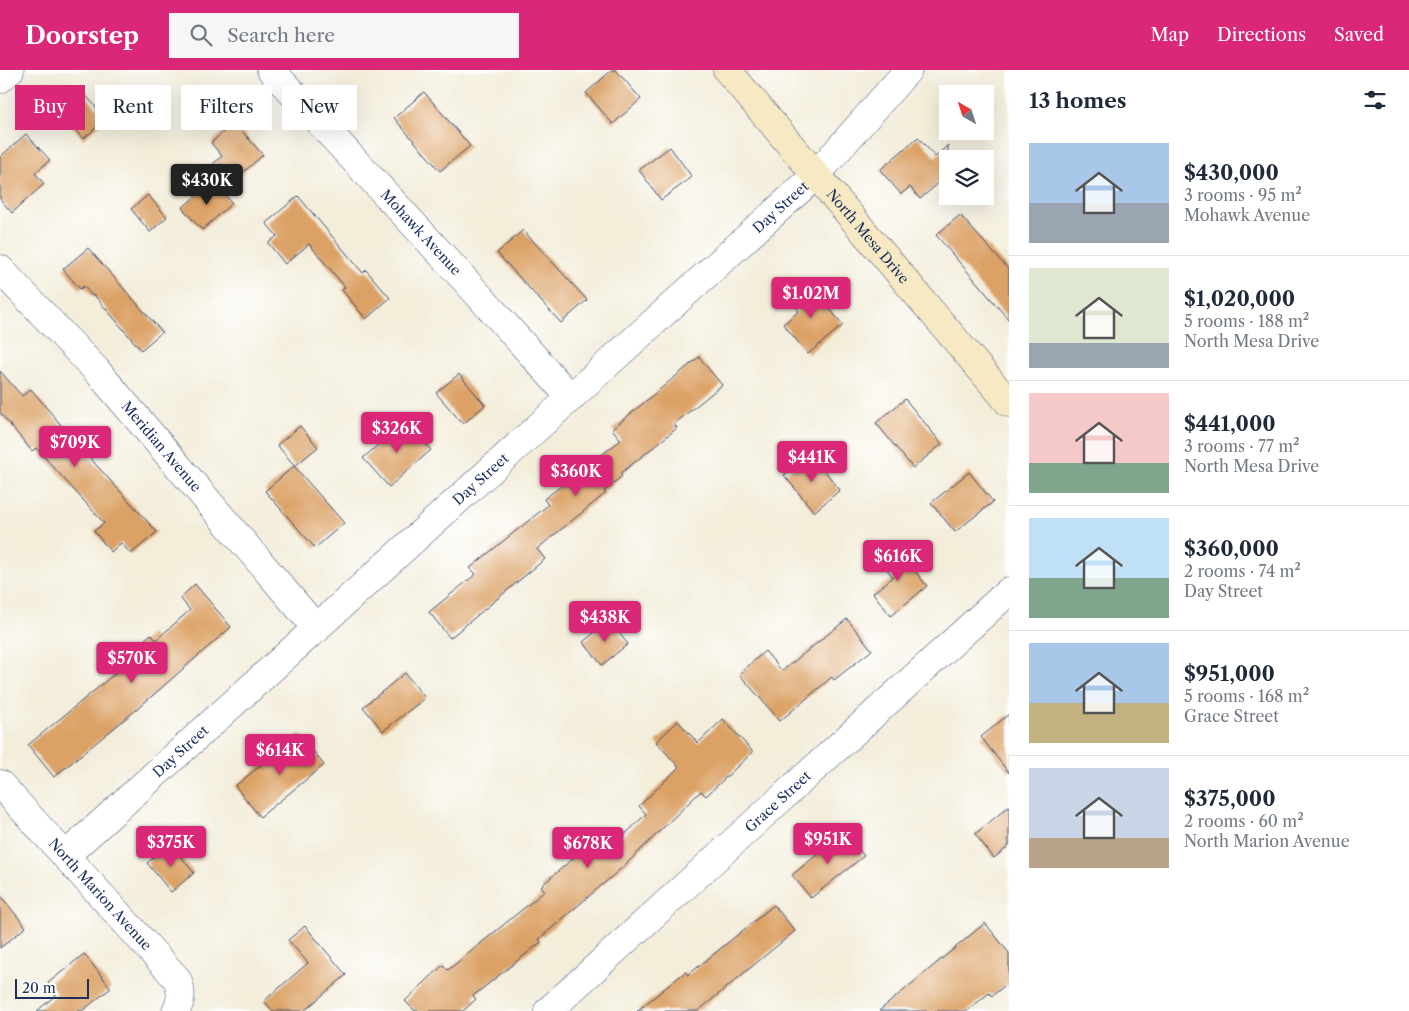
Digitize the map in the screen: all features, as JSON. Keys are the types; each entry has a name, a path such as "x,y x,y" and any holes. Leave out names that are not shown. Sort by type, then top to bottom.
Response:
{"main road":[{"name":"North Mesa Drive","path":"727,70 1009,403"}],"street":[{"path":"0,79 10,70"},
{"name":"Mohawk Avenue","path":"271,70 466,280 570,398"},
{"name":"Day Street","path":"65,856 816,175 908,70"},
{"name":"Meridian Avenue","path":"0,269 97,370 317,629"},
{"name":"Grace Street","path":"548,1011 1009,591"},
{"name":"North Marion Avenue","path":"1,787 176,979 181,988 181,1000 176,1011"}],"building":[{"path":"612,70 616,70 641,99 613,124 586,93"},
{"path":"424,92 470,146 440,171 394,118"},
{"path":"85,94 95,106 95,129 83,139 75,130 85,130"},
{"path":"225,130 241,130 263,155 230,184 213,164 222,156 211,143"},
{"path":"26,134 50,160 35,173 44,184 12,213 0,199 0,157"},
{"path":"918,137 935,157 939,153 939,183 920,199 910,187 901,194 880,170"},
{"path":"670,147 692,177 661,200 639,170"},
{"path":"213,181 232,203 202,230 182,208"},
{"path":"148,195 167,217 150,232 131,209"},
{"path":"298,196 363,273 366,270 390,298 366,319 342,290 345,287 309,244 285,264 268,243 277,236 266,223"},
{"path":"960,215 1009,270 1009,320 936,235"},
{"path":"523,230 587,300 561,323 497,253"},
{"path":"88,248 162,332 141,350 94,295 92,296 84,286 80,289 63,269"},
{"path":"807,281 843,325 808,354 783,324 799,311 788,297"},
{"path":"699,357 722,385 674,424 677,428 620,474 622,476 604,491 606,493 537,549 545,559 450,638 429,612 476,574 470,568 548,505 544,499 621,440 612,429"},
{"path":"0,371 22,396 31,389 70,436 157,532 131,554 121,543 111,552 94,531 104,523 36,448 32,451 0,413"},
{"path":"459,374 485,405 463,424 436,393"},
{"path":"905,399 942,444 913,468 876,423"},
{"path":"405,421 431,450 389,487 363,458"},
{"path":"300,426 318,447 295,466 277,445"},
{"path":"811,454 840,490 814,512 784,475"},
{"path":"294,466 344,523 315,548 265,491"},
{"path":"969,472 993,502 955,532 931,503"},
{"path":"894,545 927,586 891,616 873,593 893,577 878,558"},
{"path":"195,584 231,627 136,710 54,777 28,745 117,672 113,667 151,634 156,640 190,610 180,598"},
{"path":"847,619 872,650 834,680 832,677 780,721 739,674 765,651 782,671"},
{"path":"609,621 628,644 602,665 583,642"},
{"path":"405,673 425,698 383,731 363,707"},
{"path":"1009,714 1009,773 981,737"},
{"path":"723,719 753,752 706,796 701,791 623,867 539,939 541,942 473,996 476,999 463,1011 415,1011 405,1001 443,965 448,970 545,891 541,886 598,837 609,850 646,814 639,806 679,767 656,742 678,721 698,743"},
{"path":"300,734 324,765 260,817 235,786"},
{"path":"1009,806 1009,846 994,858 975,834"},
{"path":"845,832 864,856 811,898 792,875"},
{"path":"171,844 194,873 171,892 147,863"},
{"path":"0,895 26,927 0,948"},
{"path":"774,905 795,931 698,1011 637,1011 685,972 688,975"},
{"path":"985,923 1009,953 1009,982 992,996 989,993 967,1011 879,1011"},
{"path":"305,926 346,975 304,1011 273,1011 264,1001 308,963 288,940"},
{"path":"84,954 111,988 82,1011 37,1011 57,994 48,983"}]}
